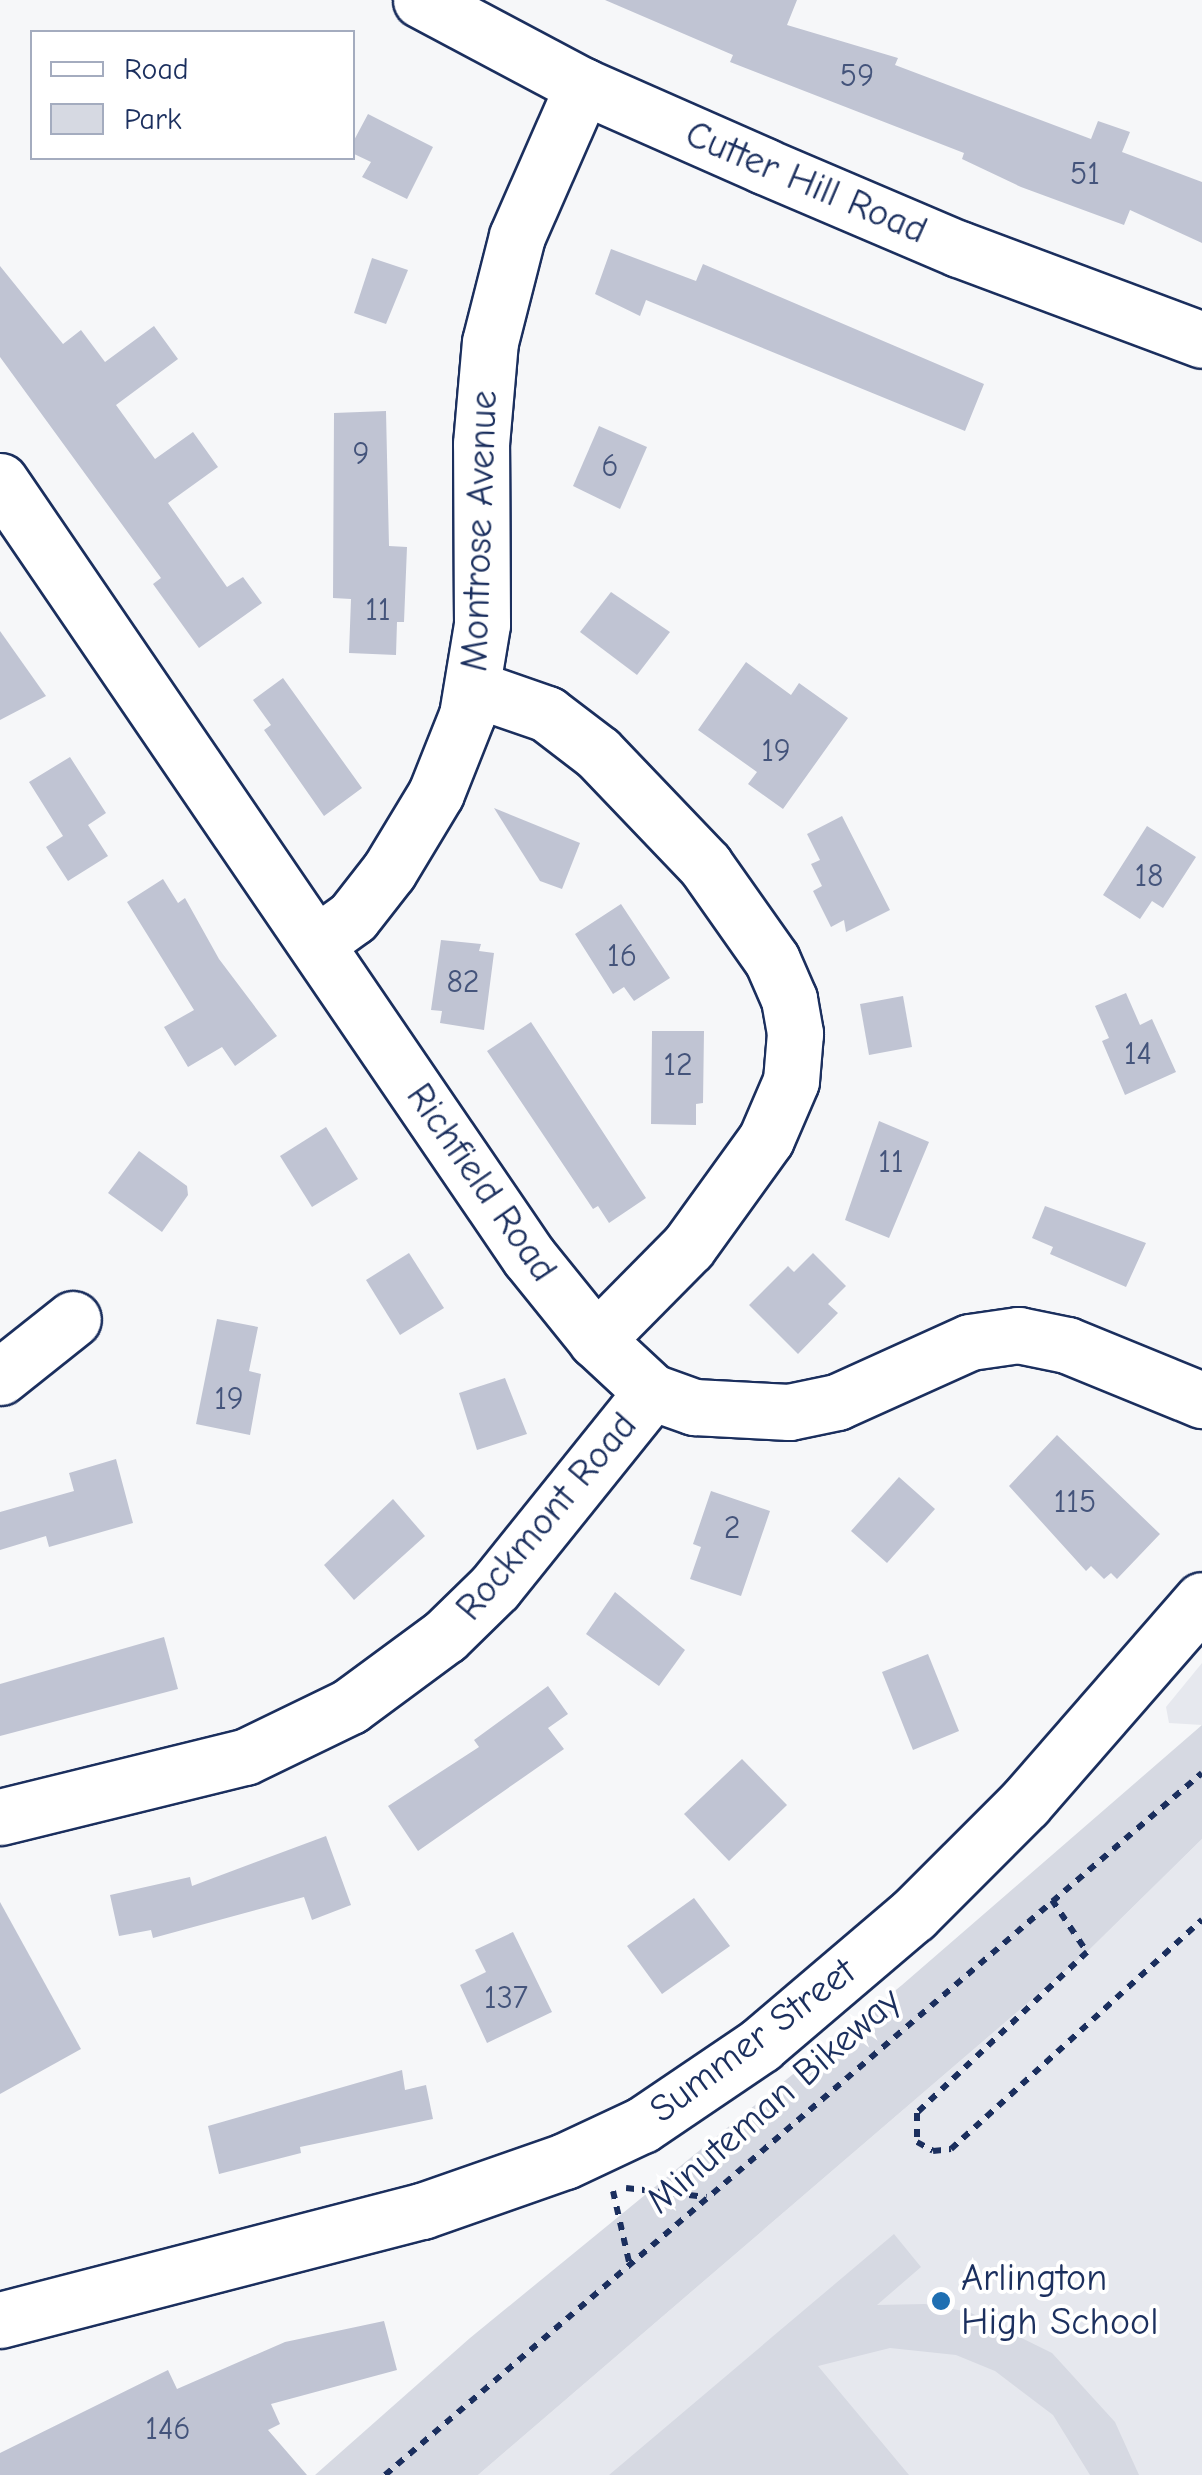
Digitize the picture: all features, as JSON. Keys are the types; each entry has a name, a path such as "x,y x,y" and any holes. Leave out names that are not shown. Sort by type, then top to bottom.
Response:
{"street":[{"name":"Cutter Hill Road","path":"421,0 583,86 959,249 1202,340"},
{"name":"Montrose Avenue","path":"317,943 361,909 422,821 474,688 490,342 517,236 583,86"},
{"name":"Richfield Road","path":"0,481 529,1257 596,1340 652,1392 694,1407 789,1412 837,1402 970,1342 1018,1336 1068,1345 1202,1400"},
{"path":"474,688 546,714 598,753 673,829 772,960 795,1032 788,1093 748,1168 688,1247 596,1340"},
{"path":"0,1377 73,1319"},
{"name":"Rockmont Road","path":"0,1817 245,1757 350,1706 445,1636 495,1587 652,1392"},
{"name":"Summer Street","path":"0,2320 422,2211 566,2161 642,2124 760,2045 927,1902 1025,1803 1202,1600"}],"path":[{"name":"Minuteman Bikeway","path":"386,2475 1202,1773"},
{"path":"1052,1900 1087,1952 917,2113 917,2142 933,2152 951,2149 1202,1920"},
{"path":"630,2263 610,2184 706,2197"}],"shaded area":[{"path":"1202,1663 1202,1725 1169,1723 1166,1707"},
{"name":"Arlington High School","path":"1202,1839 1202,2475 478,2475 1087,1952"}],"green space":[{"path":"1202,1725 1202,1839 1087,1952 478,2475 315,2475 470,2338 902,1985"},
{"path":"894,2234 921,2267 877,2305 925,2304 969,2312 1052,2353 1115,2422 1139,2475 1090,2475 1053,2415 995,2371 956,2355 890,2348 818,2366 909,2475 609,2475"}],"building":[{"path":"605,0 797,0 787,25 898,58 895,65 1091,139 1098,121 1130,132 1122,152 1202,182 1202,243 1130,210 1124,225 1021,187 962,159 964,153 730,62 733,55"},
{"path":"368,114 433,147 407,199 362,177 371,162 355,154 355,138"},
{"path":"611,249 696,281 703,264 984,384 965,431 646,300 640,316 595,294"},
{"path":"372,258 408,270 386,324 354,313"},
{"path":"0,266 63,344 81,330 105,362 154,326 178,359 116,405 155,459 193,432 218,467 168,503 227,587 243,577 262,603 199,648 153,584 161,578 0,357"},
{"path":"386,411 389,546 407,547 404,622 397,622 396,655 349,653 351,599 333,598 334,413"},
{"path":"599,426 647,447 620,509 573,486"},
{"path":"611,592 670,632 637,675 580,632"},
{"path":"0,631 46,696 0,720"},
{"path":"746,662 791,695 799,683 848,718 783,809 748,784 757,772 698,730"},
{"path":"283,678 362,788 324,816 264,730 271,725 253,700"},
{"path":"70,757 106,813 88,825 108,856 68,881 46,847 63,836 29,782"},
{"path":"494,808 580,843 562,889 540,881"},
{"path":"842,816 890,910 846,932 844,920 831,927 813,891 822,886 811,864 820,860 807,834"},
{"path":"1147,826 1196,857 1163,908 1152,901 1140,919 1103,895"},
{"path":"163,879 178,903 185,898 219,959 277,1036 235,1066 222,1047 188,1067 164,1027 194,1010 127,902"},
{"path":"621,904 670,978 634,1001 624,987 613,994 575,934"},
{"path":"441,940 481,944 479,951 494,953 484,1030 440,1023 442,1011 431,1010"},
{"path":"1126,993 1140,1025 1152,1019 1176,1072 1125,1095 1102,1041 1109,1038 1095,1006"},
{"path":"903,996 912,1047 869,1055 860,1004"},
{"path":"531,1022 646,1198 609,1223 598,1206 593,1209 487,1051"},
{"path":"652,1031 704,1031 703,1103 696,1104 696,1125 651,1124"},
{"path":"879,1121 929,1142 889,1238 845,1220"},
{"path":"326,1127 358,1179 312,1207 280,1156"},
{"path":"139,1151 187,1186 188,1195 162,1232 108,1193"},
{"path":"1045,1206 1146,1243 1126,1287 1050,1254 1053,1247 1032,1238"},
{"path":"409,1253 444,1308 400,1335 366,1280"},
{"path":"813,1253 846,1286 828,1304 838,1313 798,1354 749,1305 788,1266 794,1272"},
{"path":"217,1319 258,1327 249,1371 261,1374 250,1435 196,1424"},
{"path":"505,1378 527,1434 477,1450 459,1393"},
{"path":"1057,1435 1160,1534 1117,1579 1111,1573 1104,1579 1091,1566 1086,1571 1009,1486"},
{"path":"116,1459 133,1523 49,1547 46,1536 0,1550 0,1512 74,1491 69,1473"},
{"path":"899,1477 935,1509 887,1563 851,1531"},
{"path":"711,1491 770,1511 741,1596 690,1579 701,1547 693,1544"},
{"path":"393,1499 425,1536 354,1600 324,1565"},
{"path":"615,1592 685,1650 659,1686 586,1634"},
{"path":"164,1637 178,1689 0,1736 0,1684"},
{"path":"928,1654 959,1731 913,1750 882,1672"},
{"path":"548,1686 568,1714 548,1728 564,1749 418,1851 388,1806 479,1747 474,1740"},
{"path":"742,1759 787,1805 729,1861 684,1814"},
{"path":"326,1836 351,1905 312,1920 304,1897 153,1938 151,1930 119,1936 110,1895 190,1877 192,1886"},
{"path":"694,1898 730,1946 662,1994 627,1946"},
{"path":"0,1902 81,2049 0,2094"},
{"path":"513,1932 552,2012 487,2043 460,1985 486,1972 475,1950"},
{"path":"402,2070 405,2090 426,2085 433,2119 300,2147 301,2153 219,2174 208,2126"},
{"path":"384,2321 397,2370 271,2404 280,2424 268,2430 307,2475 0,2475 0,2453 168,2370 177,2389 285,2342"}],"place":[{"name":"Arlington High School","path":"941,2301"}]}
